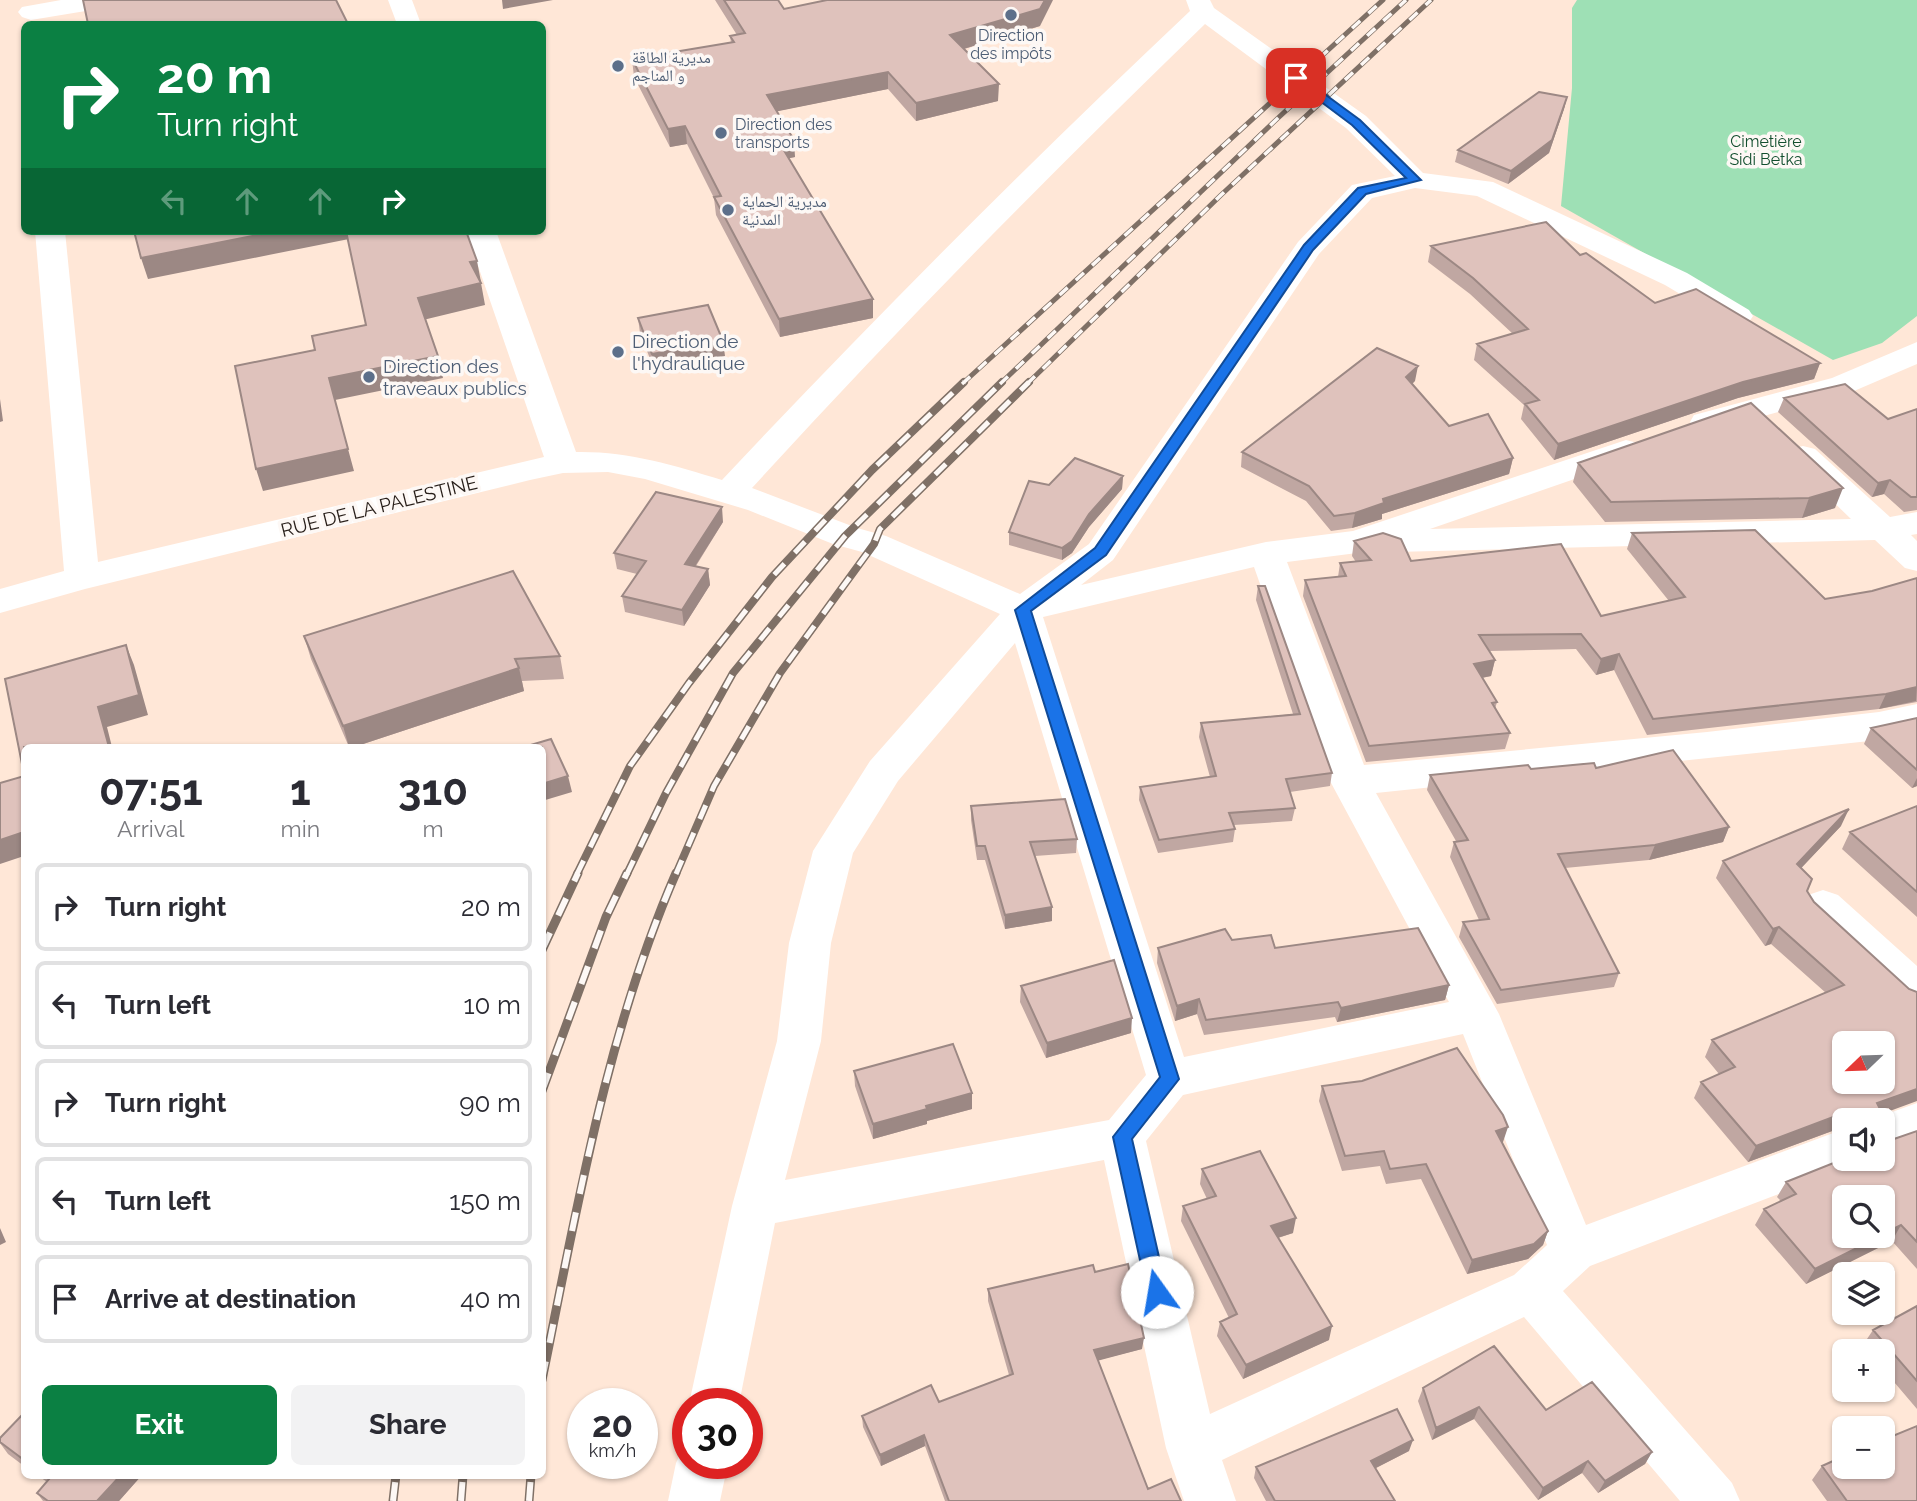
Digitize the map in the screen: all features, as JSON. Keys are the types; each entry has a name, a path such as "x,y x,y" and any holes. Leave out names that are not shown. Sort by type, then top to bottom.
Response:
{"street":[{"path":"31,12 110,0"},
{"path":"400,0 408,21"},
{"path":"744,498 863,348 1200,6 1356,122 1415,180"},
{"path":"717,1388 755,1206 799,1041 810,943 833,851 884,771 1023,610 1101,552 1308,248 1362,191 1415,180 1483,188 1676,279 1768,334"},
{"path":"50,235 82,578"},
{"path":"482,235 563,463"},
{"path":"1357,542 1750,407 1848,383 1898,364 1917,351"},
{"path":"1814,362 1848,383"},
{"path":"1750,407 1917,560"},
{"name":"RUE DE LA PALESTINE","path":"0,601 82,578 563,463 608,462 649,469 744,498 874,544 1023,610"},
{"path":"1023,610 1266,553 1357,542 1884,529 1917,523"},
{"path":"1266,553 1350,781 1477,1014 1573,1251"},
{"path":"1023,610 1169,1079"},
{"path":"1350,781 1707,747 1879,726 1917,717"},
{"path":"1823,906 1917,992"},
{"path":"755,1206 1122,1137 1169,1079 1477,1014"},
{"path":"1895,1130 1917,1122"},
{"path":"1122,1137 1192,1448 1210,1501"},
{"path":"1192,1448 1531,1290 1573,1251 1832,1154"},
{"path":"1531,1290 1714,1501"},
{"path":"694,1501 699,1479"}],"green space":[{"name":"Cimetière Sidi Betka","path":"1577,0 1917,0 1917,316 1882,343 1833,360 1561,206 1572,88 1572,8"}],"building":[{"path":"83,0 336,0 346,21 87,21"},
{"path":"724,0 778,0 784,9 827,0 1045,0 1040,9 950,35 999,84 916,103 888,72 767,95 794,140 779,142 873,299 779,319 714,197 721,196 685,126 668,129 632,59 734,42 730,36 745,33"},
{"path":"1539,92 1567,97 1552,140 1511,171 1458,150"},
{"path":"1546,222 1580,255 1586,253 1655,303 1696,289 1820,363 1743,382 1558,444 1525,404 1539,400 1477,344 1528,329 1473,278 1431,246"},
{"path":"135,235 257,235 141,258"},
{"path":"347,235 467,235 477,261 470,262 481,283 418,298 438,356 329,378 348,449 256,469 235,366 315,350 312,336 366,325"},
{"path":"708,305 723,341 652,354 638,318"},
{"path":"1377,348 1418,366 1406,377 1449,426 1488,414 1513,458 1383,499 1384,503 1355,513 1334,516 1309,486 1242,452"},
{"path":"1845,384 1888,419 1917,409 1917,497 1911,497 1890,480 1878,483 1784,398"},
{"path":"1751,403 1843,488 1809,498 1611,502 1578,463"},
{"path":"1075,458 1123,476 1089,514 1072,541 1062,548 1009,532 1029,481 1049,485"},
{"path":"656,492 722,507 685,564 708,569 682,610 622,596 646,561 614,553"},
{"path":"1755,530 1825,599 1872,591 1917,578 1917,687 1886,694 1653,719 1619,654 1601,659 1581,634 1479,635 1495,660 1474,664 1497,702 1492,703 1510,733 1369,746 1305,580 1346,576 1340,563 1371,560 1354,541 1383,533 1401,539 1411,561 1561,544 1601,616 1685,597 1632,533"},
{"path":"513,571 560,656 515,659 519,668 343,726 304,636"},
{"path":"1258,586 1265,586 1332,773 1286,779 1295,808 1229,813 1235,829 1159,840 1140,787 1216,776 1201,723 1300,714"},
{"path":"126,645 139,695 98,707 108,744 21,744 21,759 5,679"},
{"path":"1917,718 1917,770 1871,728"},
{"path":"551,739 568,776 546,783 546,744 534,744"},
{"path":"1673,750 1729,827 1655,845 1558,854 1619,973 1501,990 1463,922 1489,919 1454,842 1468,840 1430,775 1528,765 1531,769 1594,763 1596,768"},
{"path":"21,777 21,833 0,840 0,783"},
{"path":"1065,799 1077,839 1030,842 1052,907 1005,915 985,846 977,846 971,806"},
{"path":"1917,806 1917,892 1850,832"},
{"path":"1849,809 1797,864 1812,879 1807,891 1814,902 1909,989 1917,992 1917,1089 1877,1103 1879,1107 1890,1108 1832,1108 1832,1118 1756,1146 1701,1082 1735,1067 1712,1040 1844,985 1779,927 1773,929 1723,861"},
{"path":"1418,928 1449,985 1341,1008 1338,1002 1206,1020 1199,999 1177,1006 1158,948 1225,929 1232,940 1271,935 1275,948"},
{"path":"1114,960 1132,1018 1047,1043 1021,986"},
{"path":"953,1044 972,1093 873,1124 854,1071"},
{"path":"1457,1048 1503,1115 1508,1127 1496,1131 1548,1231 1534,1244 1472,1260 1426,1164 1390,1169 1384,1151 1345,1156 1322,1086 1362,1081"},
{"path":"1917,1131 1917,1242 1901,1225 1895,1228 1895,1185 1832,1185 1832,1248 1857,1248 1815,1269 1764,1209 1796,1194 1786,1182 1832,1164 1832,1171 1895,1171 1895,1139"},
{"path":"1260,1151 1296,1218 1271,1226 1332,1326 1246,1365 1220,1322 1237,1314 1183,1206 1216,1196 1202,1169"},
{"path":"1128,1264 1144,1338 1094,1350 1148,1489 1171,1479 1181,1501 949,1501 924,1435 880,1455 862,1416 931,1385 939,1402 1013,1374 988,1289 1093,1265 1095,1272"},
{"path":"1917,1306 1917,1381 1895,1356 1895,1339 1881,1339 1873,1330 1882,1325 1895,1325 1895,1318"},
{"path":"1494,1346 1546,1410 1592,1382 1652,1452 1605,1481 1588,1461 1543,1488 1479,1407 1436,1428 1423,1388"},
{"path":"1397,1409 1413,1440 1371,1461 1395,1501 1275,1501 1256,1467"},
{"path":"21,1416 21,1458 0,1442 0,1438"},
{"path":"1917,1426 1917,1501 1847,1501 1822,1466 1832,1461 1832,1479 1895,1479 1895,1435"},
{"path":"49,1479 117,1479 97,1501 48,1501 37,1493"}],"railway":[{"path":"962,384 1383,0"},
{"path":"1000,384 1278,118 1406,0"},
{"path":"1027,384 1221,195 1431,0"},
{"path":"577,874 630,766 689,683 772,577 872,470 964,382"},
{"path":"627,874 666,793 733,673 845,536 1002,382"},
{"path":"676,874 714,786 780,673 874,544 880,529 1029,382"},
{"path":"546,941 578,873"},
{"path":"546,1080 606,917 627,873"},
{"path":"546,1360 581,1187 612,1059 630,996 676,873"},
{"path":"393,1501 396,1479"},
{"path":"461,1501 463,1479"},
{"path":"529,1501 531,1479"}],"place":[{"name":"Direction des impôts","path":"1011,15"},
{"name":"مديرية الطاقة و المناجم","path":"618,66"},
{"name":"Direction des transports","path":"721,133"},
{"name":"مديرية الحماية المدنية","path":"728,210"},
{"name":"Direction de l'hydraulique","path":"618,352"},
{"name":"Direction des traveaux publics","path":"369,377"}],"route":[{"path":"1157,1292 1122,1137 1169,1079 1023,610 1101,552 1308,248 1362,191 1415,180 1356,122 1296,78"}]}
